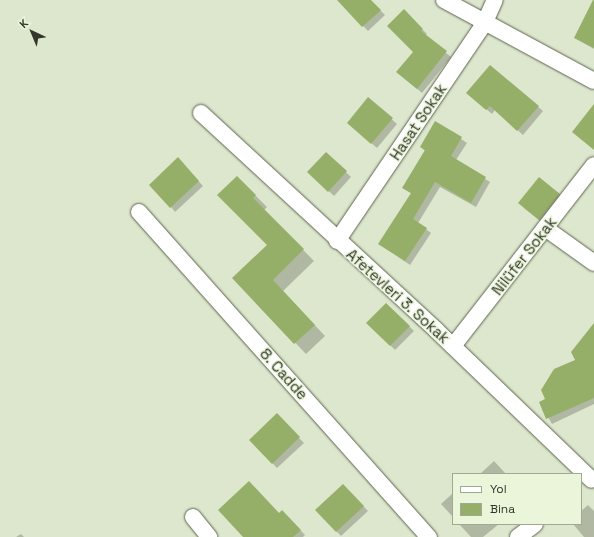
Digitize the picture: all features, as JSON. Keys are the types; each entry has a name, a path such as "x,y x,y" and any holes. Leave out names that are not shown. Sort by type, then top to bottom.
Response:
{"street":[{"path":"444,0 594,80"},
{"name":"Hasat Sokak","path":"337,241 485,22 495,0"},
{"name":"Afetevleri 3. Sokak","path":"201,113 337,241 453,346 579,473"},
{"name":"Nilüfer Sokak","path":"453,346 594,165"},
{"name":"8. Cadde","path":"139,212 429,537"},
{"path":"545,228 594,263"},
{"path":"192,518 209,537"},
{"path":"518,537 534,525"}],"building":[{"path":"337,0 371,0 381,10 362,27"},
{"path":"594,0 594,48 574,38"},
{"path":"404,9 423,29 421,31 447,51 417,89 396,72 413,52 387,26"},
{"path":"490,65 539,106 517,131 490,106 486,110 466,93"},
{"path":"368,97 393,118 371,144 347,123"},
{"path":"594,104 594,150 572,132"},
{"path":"435,121 462,137 451,156 486,177 471,203 435,182 413,219 427,228 405,261 378,244 411,193 402,188 425,150 420,147"},
{"path":"326,152 347,171 328,192 307,172"},
{"path":"178,157 199,181 170,208 149,185"},
{"path":"237,176 256,195 253,198 304,249 273,280 315,325 294,344 232,278 267,245 217,195"},
{"path":"539,177 560,194 539,220 518,203"},
{"path":"386,303 410,326 390,346 366,323"},
{"path":"594,323 594,398 546,419 539,402 545,399 541,390 554,369 575,360 571,352"},
{"path":"277,413 300,437 272,464 249,440"},
{"path":"249,481 279,513 282,510 301,530 293,537 243,537 218,510"},
{"path":"343,484 364,506 336,532 315,510"}]}
